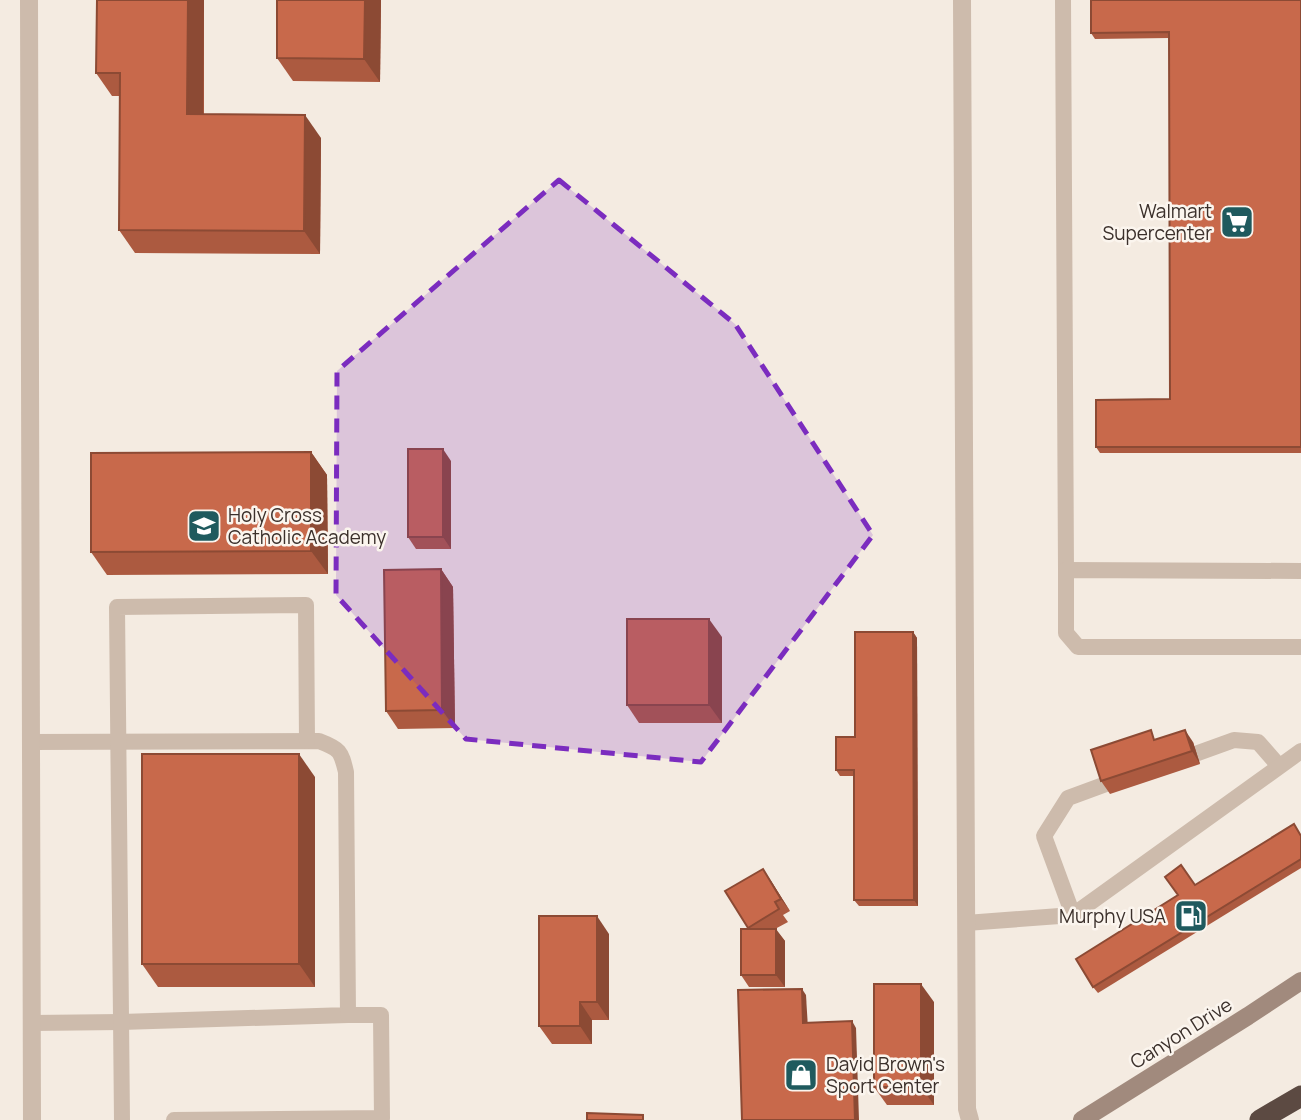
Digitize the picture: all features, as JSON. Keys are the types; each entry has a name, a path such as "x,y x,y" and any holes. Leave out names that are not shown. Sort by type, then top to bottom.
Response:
{"highway":[{"path":"1260,1120 1301,1096"}],"main road":[{"name":"Canyon Drive","path":"1082,1120 1301,981"}],"street":[{"path":"29,0 32,1120"},
{"path":"962,0 967,1109 970,1120"}],"lane":[{"path":"1063,0 1066,633 1079,647 1301,647"},
{"path":"1066,570 1301,571"},
{"path":"122,1120 117,607 306,605 307,741"},
{"path":"1198,753 1234,740 1258,742 1279,766"},
{"path":"31,743 319,741 332,746 341,754 346,772 348,1015"},
{"path":"966,923 1073,915 1301,751"},
{"path":"1073,915 1044,836 1068,798 1106,785"},
{"path":"32,1023 381,1015 382,1118 174,1120"}],"highlighted area":[{"path":"559,180 735,324 873,535 701,762 466,739 336,595 337,371"}],"building":[{"path":"97,0 188,0 187,114 305,115 304,231 119,230 120,73 96,73"},
{"path":"277,0 365,0 364,59 277,58"},
{"name":"Walmart Supercenter","path":"1091,0 1301,0 1301,447 1096,447 1096,400 1170,399 1169,32 1091,33"},
{"path":"408,449 443,449 443,537 408,537"},
{"path":"311,452 311,551 91,552 91,453"},
{"path":"441,569 442,710 386,711 384,570"},
{"path":"627,619 709,619 709,705 627,705"},
{"path":"855,632 913,632 914,900 854,900 854,770 836,770 836,737 855,737"},
{"path":"1151,730 1154,740 1185,730 1192,751 1101,781 1091,750"},
{"path":"142,754 299,754 299,964 142,964"},
{"name":"Murphy USA","path":"1294,824 1301,836 1301,859 1093,987 1076,959 1178,895 1165,877 1181,865 1195,885"},
{"path":"763,869 781,899 775,902 779,909 748,928 725,891"},
{"path":"539,916 597,916 597,1002 580,1002 580,1026 539,1026"},
{"path":"741,929 776,929 776,975 741,975"},
{"path":"874,984 921,984 921,1087 874,1087"},
{"name":"David Brown's Sport Center","path":"802,989 803,1023 852,1021 855,1120 742,1120 738,990"},
{"path":"587,1113 643,1115 643,1120 587,1120"}],"place":[{"name":"Walmart Supercenter","path":"1237,222"},
{"name":"Holy Cross Catholic Academy","path":"204,526"},
{"name":"Murphy USA","path":"1191,916"},
{"name":"David Brown's Sport Center","path":"801,1075"}]}
